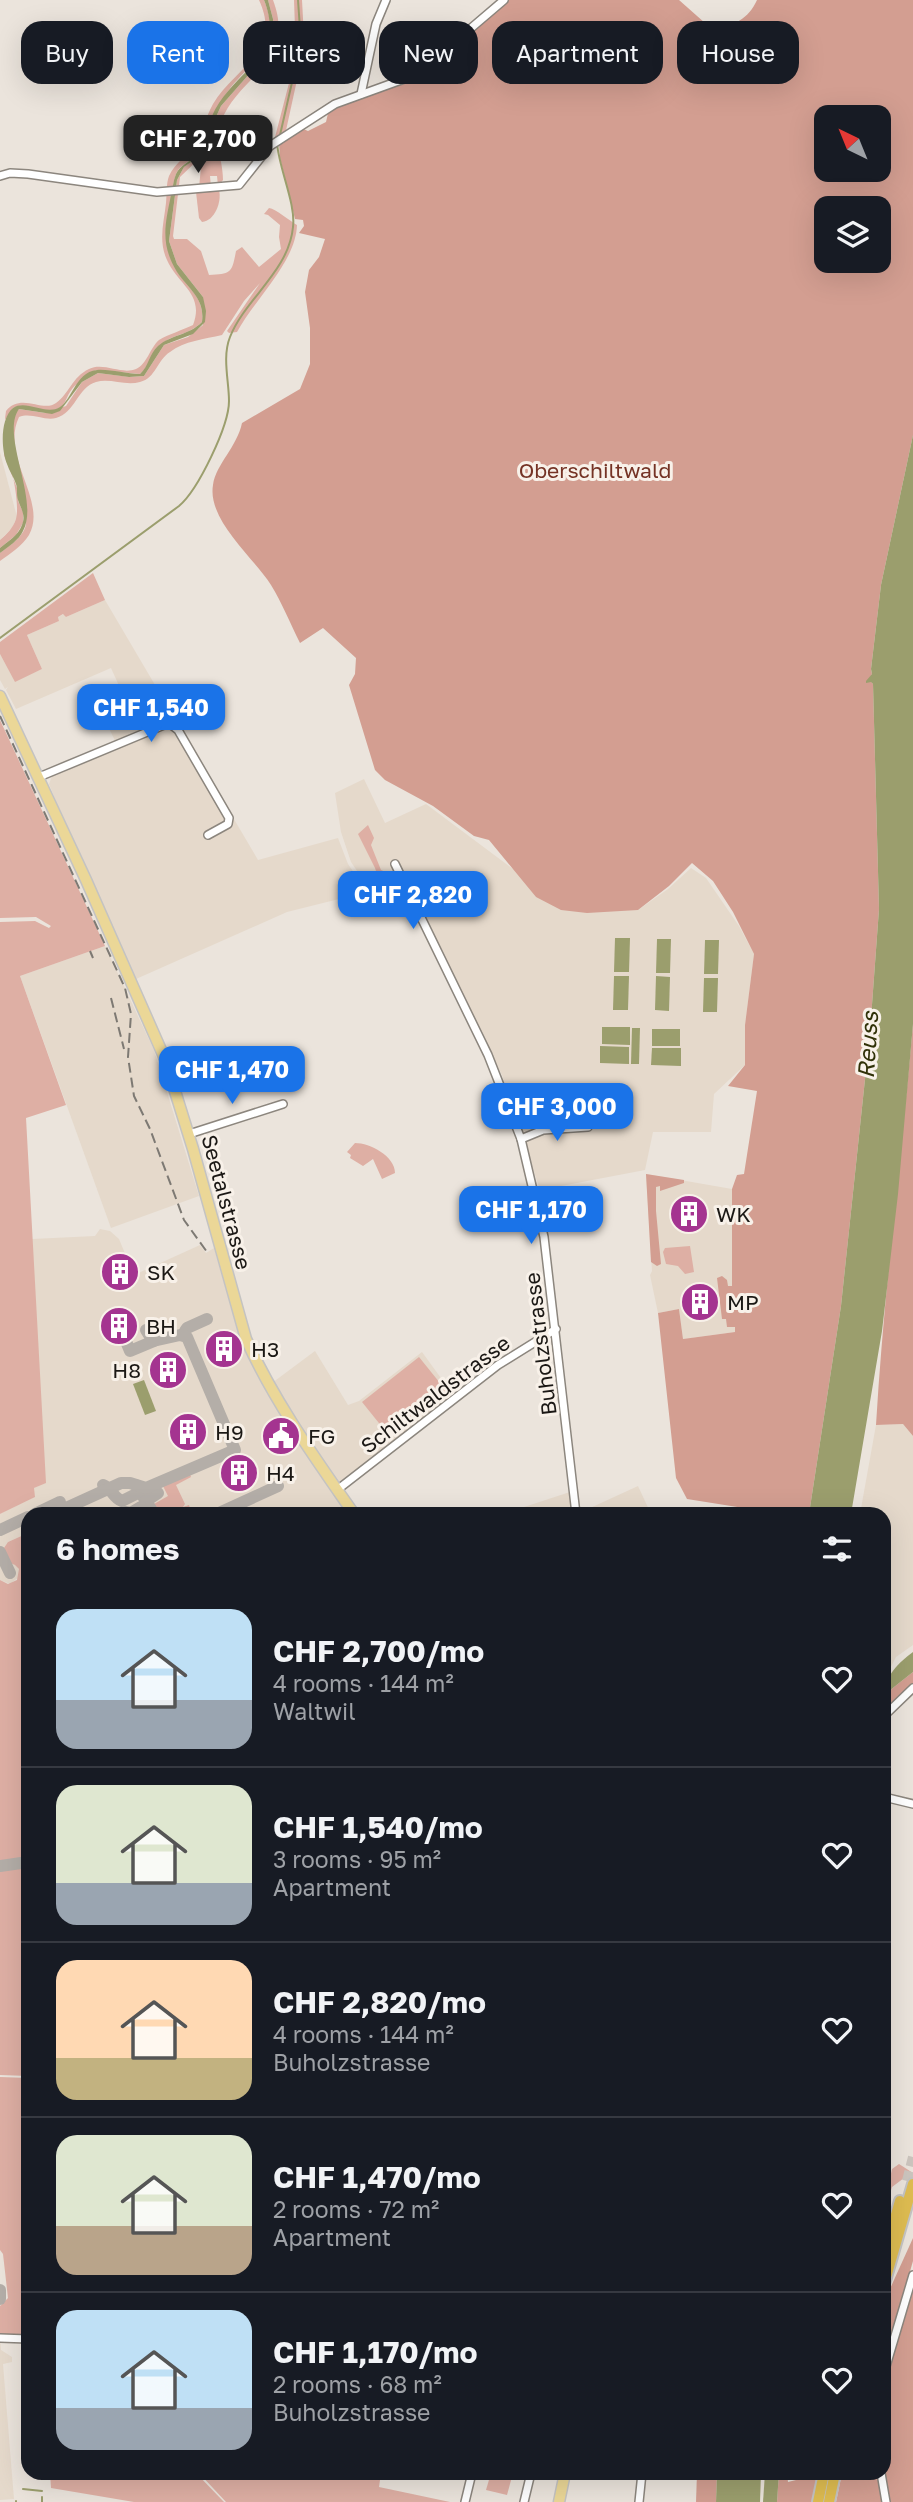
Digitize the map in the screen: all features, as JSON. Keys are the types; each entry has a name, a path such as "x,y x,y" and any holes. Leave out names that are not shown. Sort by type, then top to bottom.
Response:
{"highway":[{"path":"891,2236 910,2182"},
{"path":"891,2257 910,2182"},
{"path":"820,2502 825,2480"},
{"path":"829,2502 834,2480"}],"main road":[{"name":"Seetalstrasse","path":"0,696 39,777 172,1077 246,1339 306,1445 349,1507"},
{"path":"559,2502 564,2480"}],"street":[{"path":"361,94 376,24 386,0"},
{"path":"0,176 9,173 28,174 166,192 239,185 252,172 260,155 329,107 429,70 449,55 470,29 504,0"},
{"path":"39,777 169,723 178,730 229,818 228,824 208,835"},
{"name":"Buholzstrasse","path":"396,864 488,1055 522,1139 544,1237 575,1507"},
{"path":"189,1134 283,1104"},
{"path":"522,1139 543,1130 588,1127"},
{"name":"Schiltwaldstrasse","path":"337,1490 498,1365 556,1329"},
{"path":"891,1709 913,1688"},
{"path":"891,1799 913,1804"},
{"path":"891,2349 913,2275"},
{"path":"0,2338 21,2339"},
{"path":"466,2502 468,2480"},
{"path":"524,2502 529,2480"},
{"path":"639,2502 641,2480"},
{"path":"882,2480 886,2502"}],"shaded area":[{"path":"259,0 264,0 270,21 265,21"},
{"path":"264,0 268,0 273,21 269,21"},
{"path":"268,0 273,0 278,21 273,19"},
{"path":"294,0 302,0 303,21 295,21"},
{"path":"243,69 243,74 216,111 195,154 176,175 166,227 172,262 201,306 202,322 159,346 140,374 96,370 75,386 60,408 13,408 5,420 6,411 18,403 45,406 56,403 78,376 89,369 136,369 159,340 193,325 196,305 193,297 172,269 164,253 162,232 168,179 196,143 213,104"},
{"path":"243,75 243,81 221,106 197,158 184,167 177,180 169,241 177,264 203,297 205,322 193,334 164,345 144,376 98,373 82,382 60,411 52,414 19,409 14,420 14,435 27,503 27,518 19,537 0,553 0,548 18,532 23,518 17,498 17,486 4,450 4,427 13,408 23,405 56,409 66,401 78,382 89,372 102,370 140,374 158,346 202,322 199,300 177,272 168,252 166,225 174,179 182,166 198,150 212,116 229,90"},
{"path":"243,81 243,84 247,84 229,106 221,122 218,144 223,180 218,186 217,176 210,176 211,187 199,188 202,156 180,177 174,239 187,239 201,251 209,275 229,271 236,251 242,247 259,267 281,249 280,225 264,214 269,208 297,225 290,253 237,332 227,331 260,283 244,301 222,335 176,348 166,355 145,380 134,383 96,382 85,389 68,411 56,418 28,415 19,417 15,448 33,508 33,522 26,539 0,561 0,553 19,537 26,524 9,436 13,417 19,409 45,413 66,406 82,382 98,373 144,376 164,345 188,337 203,325 203,297 177,264 169,241 177,180 184,167 197,158 221,106"},
{"path":"289,84 296,84 285,135 274,141"},
{"path":"219,190 216,210 211,218 202,222 199,218 196,192"},
{"path":"5,420 13,479 4,455"},
{"path":"913,435 913,1024 898,1194 882,1331 852,1507 810,1507 841,1306 870,1032 879,909 873,684 866,681 872,674 881,585"},
{"path":"0,452 17,517 12,528 0,540"},
{"path":"13,479 23,512 23,523 16,535 0,548 0,540 10,531 16,519"},
{"path":"93,573 105,600 66,617 63,614 58,617 59,621 27,635 42,669 15,682 0,654 0,642"},
{"path":"105,600 258,860 338,838 348,864 367,892 287,912 136,979 49,784 52,776 118,747 106,722 130,710 111,668 16,709 6,690 8,687 5,689 0,680 0,654 15,681 42,669 27,635 59,621 58,617 64,614 66,617"},
{"path":"0,720 105,946 20,976 66,1105 26,1118 46,1483 34,1488 35,1497 0,1514 0,922 35,921 49,928 51,926 36,917 0,918"},
{"path":"364,779 385,823 426,804 517,872 536,897 638,910 668,889 691,868 706,878 739,926 754,954 745,1025 745,1065 714,1094 711,1132 653,1132 645,1170 540,1190 502,1075 398,862 412,904 410,909 392,916 384,911 351,862 341,832 335,793"},
{"path":"368,825 374,838 371,845 381,870 390,874 395,885 382,889 358,834"},
{"path":"615,938 630,938 629,972 614,972"},
{"path":"657,939 671,939 670,973 656,973"},
{"path":"705,940 719,940 718,974 704,974"},
{"path":"105,946 154,1050 199,1196 111,1228 20,976"},
{"path":"614,976 629,976 628,1010 613,1010"},
{"path":"656,976 670,977 669,1011 655,1010"},
{"path":"704,978 718,978 717,1012 703,1012"},
{"path":"602,1027 630,1027 630,1045 602,1044"},
{"path":"632,1028 640,1028 639,1064 631,1064"},
{"path":"652,1029 680,1029 680,1046 652,1046"},
{"path":"600,1046 629,1047 629,1064 600,1063"},
{"path":"652,1048 681,1048 681,1066 651,1065"},
{"path":"355,1143 368,1145 381,1152 391,1161 395,1173 382,1179 373,1159 363,1166 350,1158 351,1155 347,1152"},
{"path":"646,1174 732,1189 735,1332 683,1339 679,1309 658,1313 650,1275 652,1271"},
{"path":"100,1229 110,1231 119,1239 134,1275 200,1245 206,1253 214,1248 248,1357 296,1439 341,1507 21,1507 21,1536 8,1542 8,1562 19,1569 19,1577 10,1584 0,1580 0,1514 34,1497 34,1488 45,1482 32,1239 95,1236"},
{"path":"690,1246 694,1272 685,1274 678,1266 666,1264 663,1252 665,1248"},
{"path":"315,1351 348,1405 359,1401 422,1352 454,1396 337,1486 272,1383"},
{"path":"419,1357 448,1393 391,1438 362,1402"},
{"path":"144,1380 156,1411 145,1415 133,1384"},
{"path":"903,1424 913,1436 913,1645 896,1657 891,1667 891,1507 861,1507 876,1425"},
{"path":"190,1474 191,1477 176,1485 185,1504 183,1507 156,1507 154,1504 168,1496 163,1486"},
{"path":"638,1486 648,1507 592,1507"},
{"path":"570,1492 573,1507 524,1507"},
{"path":"21,1536 21,1859 0,1861 0,1580 8,1584 17,1580 19,1569 8,1562 4,1548 8,1542"},
{"path":"913,1652 913,1672 891,1689 891,1674"},
{"path":"21,1868 21,2076 0,2075 0,1870"},
{"path":"0,2077 21,2078 21,2336 0,2336 0,2306 8,2298 3,2254 0,2250"},
{"path":"899,2164 913,2173 913,2182 904,2178 891,2190 892,2169"},
{"path":"0,2337 1,2350 12,2357 12,2362 3,2364 14,2499 0,2500"},
{"path":"50,2480 203,2480 224,2502 134,2502 51,2488"},
{"path":"206,2480 380,2480 379,2487 450,2502 226,2502"},
{"path":"489,2480 511,2480 507,2495 486,2490"},
{"path":"717,2480 761,2480 760,2502 716,2502"},
{"path":"765,2480 779,2480 777,2502 763,2502"}],"green space":[{"name":"Oberschiltwald","path":"505,0 679,0 703,21 677,21 677,84 799,84 799,21 738,21 745,17 757,0 913,0 913,435 881,585 872,674 869,679 873,684 879,909 870,1032 841,1306 810,1507 738,1507 687,1499 676,1478 658,1313 679,1309 683,1339 735,1332 735,1327 727,1327 726,1319 722,1319 717,1278 722,1276 727,1280 728,1286 732,1286 732,1189 737,1175 744,1174 757,1091 728,1086 745,1065 745,1025 754,954 733,912 713,881 692,863 669,886 638,910 587,913 561,910 536,897 489,840 474,836 433,806 385,780 375,770 349,685 355,674 356,658 323,628 300,643 271,585 233,538 217,512 213,498 215,477 236,440 242,423 300,389 310,364 310,328 305,292 309,270 319,257 325,239 299,233 304,226 303,220 295,219 280,158 279,142 301,128 308,131 326,122 329,109 397,84 478,84 478,24"},
{"path":"913,1024 913,1436 903,1424 876,1425"},
{"path":"646,1174 684,1180 684,1183 660,1191 660,1186 656,1187 661,1264 657,1266 651,1262"},
{"path":"913,1672 913,1685 891,1704 891,1689"},
{"path":"913,2238 913,2261 891,2337 891,2287"},
{"path":"913,2283 913,2502 836,2502 841,2480 891,2480 891,2360"},
{"path":"697,2480 717,2480 716,2502 696,2502"},
{"path":"779,2480 816,2480 813,2502 777,2502"}],"waterway":[{"path":"280,135 301,43 298,0"},
{"path":"0,638 179,506 203,472 228,412 226,361 230,337 284,257 290,243 292,208 277,143"},
{"path":"23,2489 42,2491"},
{"path":"42,2497 42,2502"}],"taxiway":[{"path":"185,1331 207,1319"},
{"path":"68,1507 121,1483 146,1488 235,1450 187,1337 180,1335 153,1341 146,1330"},
{"path":"125,1339 130,1351 154,1341"},
{"path":"103,1485 122,1501 136,1494"},
{"path":"136,1485 150,1507"},
{"path":"232,1507 278,1486"},
{"path":"146,1501 158,1493"},
{"path":"50,1507 60,1502"},
{"path":"0,1530 21,1520"},
{"path":"0,1552 10,1573"},
{"path":"0,1866 21,1863"},
{"path":"0,2290 0,2299"}],"tunnel":[{"path":"907,2181 913,2157"}],"railway":[{"path":"0,716 125,988 131,1014 128,1057 134,1096 150,1129 184,1220 207,1252"},
{"path":"90,951 93,958"},
{"path":"111,998 124,1049"}],"place":[{"name":"WK","path":"689,1214"},
{"name":"SK","path":"120,1272"},
{"name":"MP","path":"700,1302"},
{"name":"BH","path":"119,1326"},
{"name":"H3","path":"224,1349"},
{"name":"H8","path":"168,1370"},
{"name":"H9","path":"188,1432"},
{"name":"FG","path":"281,1436"},
{"name":"H4","path":"239,1473"}],"water label":[{"name":"Reuss","path":"867,1045"}]}
